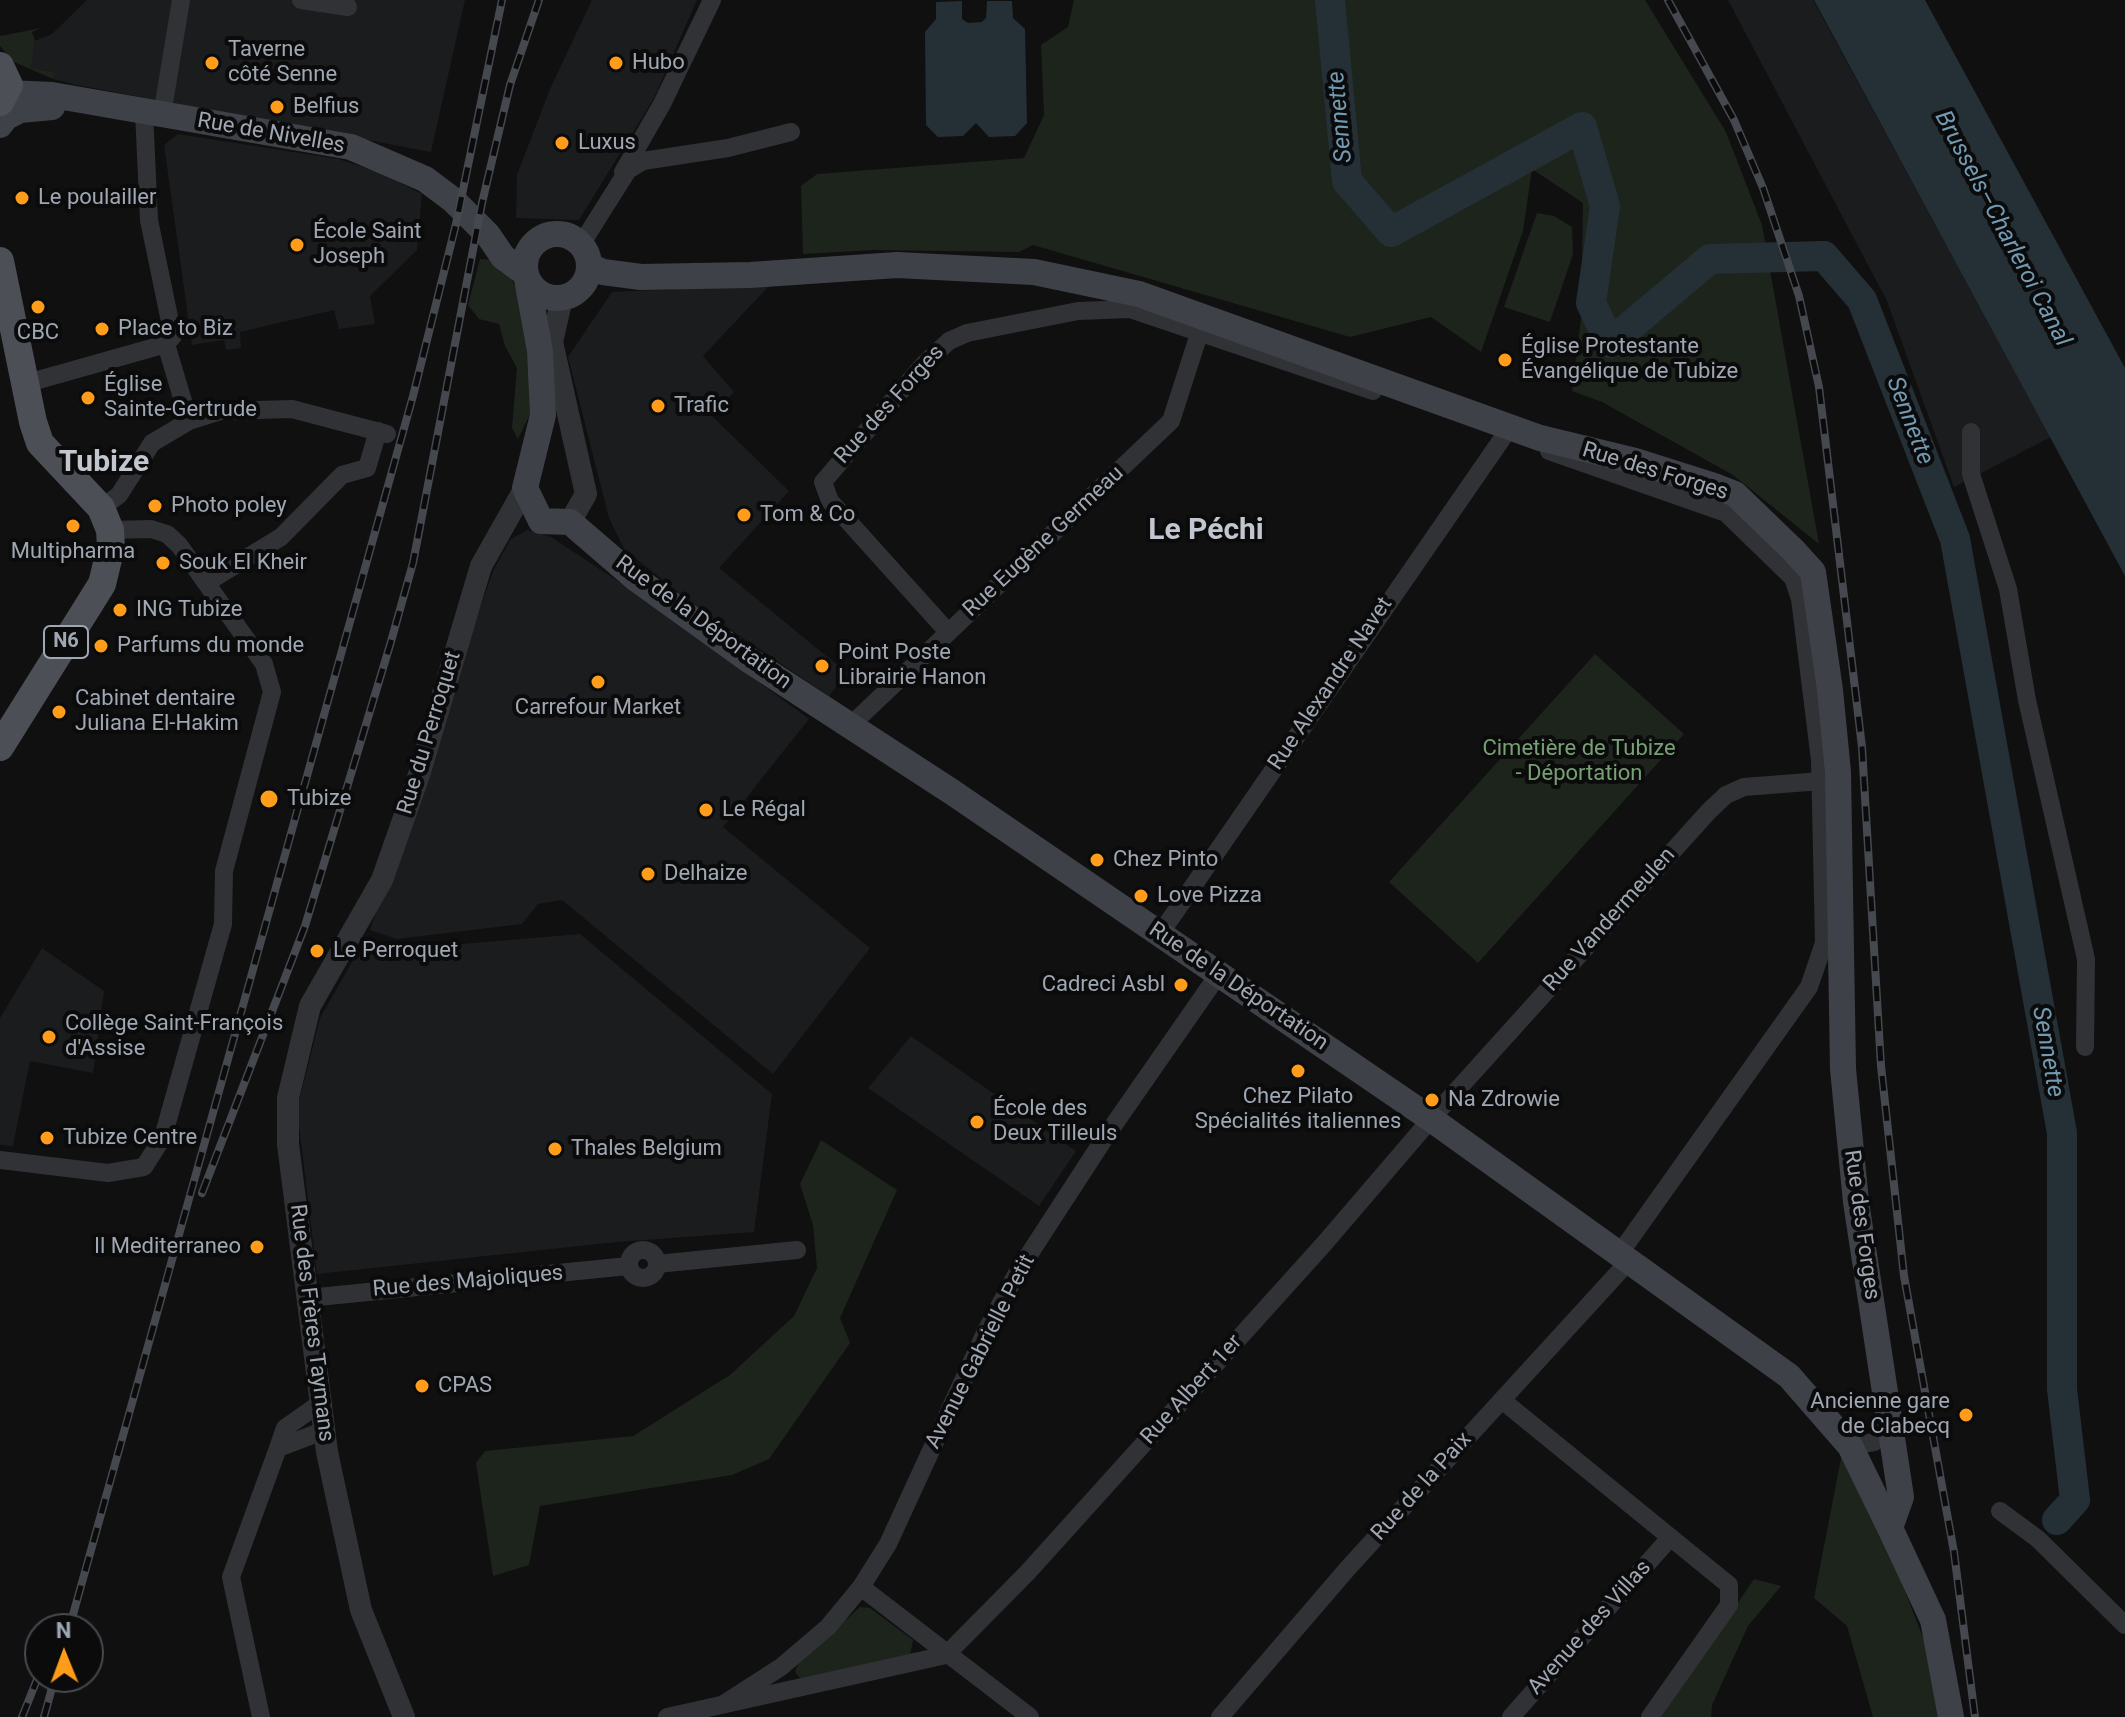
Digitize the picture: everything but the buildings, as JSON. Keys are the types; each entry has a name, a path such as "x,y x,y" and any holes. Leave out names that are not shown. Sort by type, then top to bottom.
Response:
{"main road":[{"name":"Rue de Nivelles","path":"3,83 30,92 351,147 425,179 453,200 488,235 503,257 526,276"},
{"path":"0,125 20,110 44,106 66,108 77,99"},
{"path":"488,235 521,241 563,234 586,255 582,287 562,298 542,295 526,276"},
{"path":"541,238 527,253 526,276 540,351 543,415 525,488 541,521 570,522"},
{"name":"Rue des Forges","path":"586,255 603,272 641,277 750,275 897,265 1034,272 1139,294 1540,438 1635,461 1735,494 1784,541 1813,572 1838,772 1843,1069 1849,1149 1901,1497 1890,1528"},
{"path":"1,273 9,355 24,384 40,443 105,519"},
{"name":"N6","path":"0,747 102,584 109,565 105,519"},
{"name":"Rue de la Déportation","path":"570,522 635,578 746,658 851,725 1431,1119 1789,1376 1850,1446 1890,1528 1933,1620 1951,1717"}],"street":[{"path":"24,384 166,344 173,336 149,220 153,114 181,0"},
{"path":"301,0 348,7"},
{"path":"586,255 615,189 662,104 712,0"},
{"path":"615,189 628,170 643,161 728,148 791,132"},
{"name":"Rue des Forges","path":"1139,294 1155,315"},
{"path":"562,298 552,342 586,494 570,522"},
{"name":"Rue des Forges","path":"948,632 830,501 824,491 828,474 924,364 949,341 967,333 1078,311 1130,309 1155,315 1199,334 1726,513 1793,578 1800,599 1821,781 1824,943 1809,987 1625,1257"},
{"name":"Rue Eugène Germeau","path":"851,725 1098,494 1171,421 1199,334"},
{"path":"166,344 189,421"},
{"path":"0,1160 108,1173 144,1167 163,1137 223,924 224,871 272,692 264,664 167,534 105,519 152,443 189,421 221,411 292,409 384,433 367,468 342,475 281,537 206,583"},
{"path":"1971,432 1971,474 2008,589 2027,700 2086,959 2085,1047"},
{"name":"Rue Alexandre Navet","path":"1160,934 1504,436"},
{"name":"Rue du Perroquet","path":"350,931 382,880 419,775 481,566 525,488"},
{"path":"501,531 518,521 541,521"},
{"name":"Rue Vandermeulen","path":"1431,1119 1718,803 1744,787 1821,781"},
{"name":"Rue des Frères Taymans","path":"350,931 310,1006 288,1098 288,1144 323,1431 361,1610 404,1717"},
{"path":"1824,943 1842,971"},
{"name":"Avenue Gabrielle Petit","path":"722,1705 781,1667 828,1627 861,1587 888,1544 985,1333 1017,1273 1106,1136 1218,975"},
{"name":"Rue Albert 1er","path":"946,1655 1028,1572 1323,1245 1431,1119"},
{"name":"Rue des Majoliques","path":"308,1298 628,1266 630,1256 644,1249 654,1255 657,1264 797,1250"},
{"name":"Rue de la Paix","path":"1220,1717 1348,1568 1503,1401 1625,1257"},
{"name":"Avenue des Villas","path":"1503,1401 1729,1585 1732,1594 1729,1605 1650,1717"},
{"path":"261,1717 231,1577 285,1428 319,1404"},
{"path":"1850,1446 1874,1442 1892,1430"},
{"path":"278,1448 323,1431"},
{"path":"2000,1511 2038,1539 2125,1625"},
{"name":"Avenue des Villas","path":"1511,1717 1669,1539"},
{"path":"861,1587 1030,1717"},
{"path":"667,1717 946,1655"}],"shaded area":[{"path":"87,0 465,0 431,152 77,85 53,79 54,72 31,68 35,41 52,34"},
{"path":"592,0 697,0 654,98 579,220 516,218 517,175 550,89"},
{"path":"1728,0 1813,0 2051,437 1954,487 1887,301"},
{"name":"École Saint Joseph","path":"178,134 338,159 379,172 422,194 417,250 370,296 375,324 339,329 334,310 240,332 241,348 226,350 224,340 192,345 164,145"},
{"path":"770,285 703,356 734,392 712,416 789,491 719,568 847,673 829,696 694,605 624,549 609,518 568,357 612,292"},
{"path":"527,530 551,537 648,601 809,719 723,827 870,948 773,1074 562,900 538,904 522,924 397,939 370,930 493,571 510,540"},
{"path":"580,934 772,1094 754,1232 617,1242 317,1274 297,1109 320,1018 357,953"},
{"name":"Collège Saint-François d'Assise","path":"42,948 104,991 93,1073 30,1061 13,1146 0,1145 0,1018"},
{"name":"École des Deux Tilleuls","path":"911,1036 1076,1151 1039,1206 868,1088"}],"green space":[{"path":"1074,0 1645,0 1726,132 1762,225 1819,544 1733,475 1602,402 1572,391 1581,319 1583,203 1532,169 1523,231 1481,352 1431,317 1350,337 1033,245 1019,252 874,250 803,254 801,186 817,174 1024,158 1044,115 1041,45 1068,27"},
{"path":"41,28 32,32 35,41 31,68 54,72 53,79 14,62 0,46 0,36"},
{"path":"1537,213 1554,216 1572,227 1573,254 1550,322 1504,307"},
{"path":"480,259 494,260 511,277 520,296 534,406 518,439 512,428 517,368 505,346 499,324 479,319 468,305"},
{"name":"Cimetière de Tubize - Déportation","path":"1595,654 1684,734 1478,963 1389,882"},
{"path":"821,1140 897,1190 840,1318 850,1343 769,1459 732,1475 540,1506 529,1565 493,1576 476,1463 485,1451 633,1436 730,1375 794,1316 817,1268 813,1225 800,1184"},
{"path":"1842,1453 1903,1586 1929,1653 1940,1717 1873,1717 1847,1626 1814,1598"},
{"path":"1754,1579 1781,1586 1748,1626 1712,1705 1711,1717 1661,1717"},
{"path":"860,1607 870,1608 913,1640 910,1656 801,1679 795,1672 798,1664"}],"water":[{"name":"Brussels–Charleroi Canal","path":"1814,0 1925,0 2125,368 2125,576"},
{"path":"962,1 962,19 968,23 982,22 986,18 987,1 1012,1 1013,18 1025,29 1027,123 1015,136 989,137 976,123 963,136 938,137 926,125 925,32 936,19 936,2"}],"waterway":[{"name":"Sennette","path":"1330,0 1347,181 1391,232 1582,127 1605,206 1591,303 1610,343 1710,259 1824,256 1862,300 1955,539 2062,1133 2062,1389 2075,1500 2057,1520"}],"railway":[{"path":"73,1613 413,396 456,224 502,0"},
{"path":"202,1193 305,926 390,645 413,563 482,203 510,85 539,0"},
{"path":"1668,0 1734,120 1763,188 1799,296 1819,387 1862,747 1881,1066 1904,1276 1954,1552 1975,1717"},
{"path":"22,1717 32,1693"},
{"path":"44,1717 51,1693"}],"place":[{"name":"Taverne côté Senne","path":"212,63"},
{"name":"Hubo","path":"616,63"},
{"name":"Belfius","path":"277,107"},
{"name":"Luxus","path":"562,143"},
{"name":"Le poulailler","path":"22,198"},
{"name":"École Saint Joseph","path":"297,245"},
{"name":"CBC","path":"38,307"},
{"name":"Place to Biz","path":"102,329"},
{"name":"Église Protestante Évangélique de Tubize","path":"1505,360"},
{"name":"Église Sainte-Gertrude","path":"88,398"},
{"name":"Trafic","path":"658,406"},
{"name":"Photo poley","path":"155,506"},
{"name":"Tom & Co","path":"744,515"},
{"name":"Multipharma","path":"73,526"},
{"name":"Souk El Kheir","path":"163,563"},
{"name":"ING Tubize","path":"120,610"},
{"name":"Parfums du monde","path":"101,646"},
{"name":"Point Poste Librairie Hanon","path":"822,666"},
{"name":"Carrefour Market","path":"598,682"},
{"name":"Cabinet dentaire Juliana El-Hakim","path":"59,712"},
{"name":"Tubize","path":"269,799"},
{"name":"Le Régal","path":"706,810"},
{"name":"Chez Pinto","path":"1097,860"},
{"name":"Delhaize","path":"648,874"},
{"name":"Love Pizza","path":"1141,896"},
{"name":"Le Perroquet","path":"317,951"},
{"name":"Cadreci Asbl","path":"1181,985"},
{"name":"Collège Saint-François d'Assise","path":"49,1037"},
{"name":"Chez Pilato Spécialités italiennes","path":"1298,1071"},
{"name":"Na Zdrowie","path":"1432,1100"},
{"name":"École des Deux Tilleuls","path":"977,1122"},
{"name":"Tubize Centre","path":"47,1138"},
{"name":"Thales Belgium","path":"555,1149"},
{"name":"Il Mediterraneo","path":"257,1247"},
{"name":"CPAS","path":"422,1386"},
{"name":"Ancienne gare de Clabecq","path":"1966,1415"}],"district":[{"name":"Tubize","path":"104,463"},
{"name":"Le Péchi","path":"1206,531"}]}
